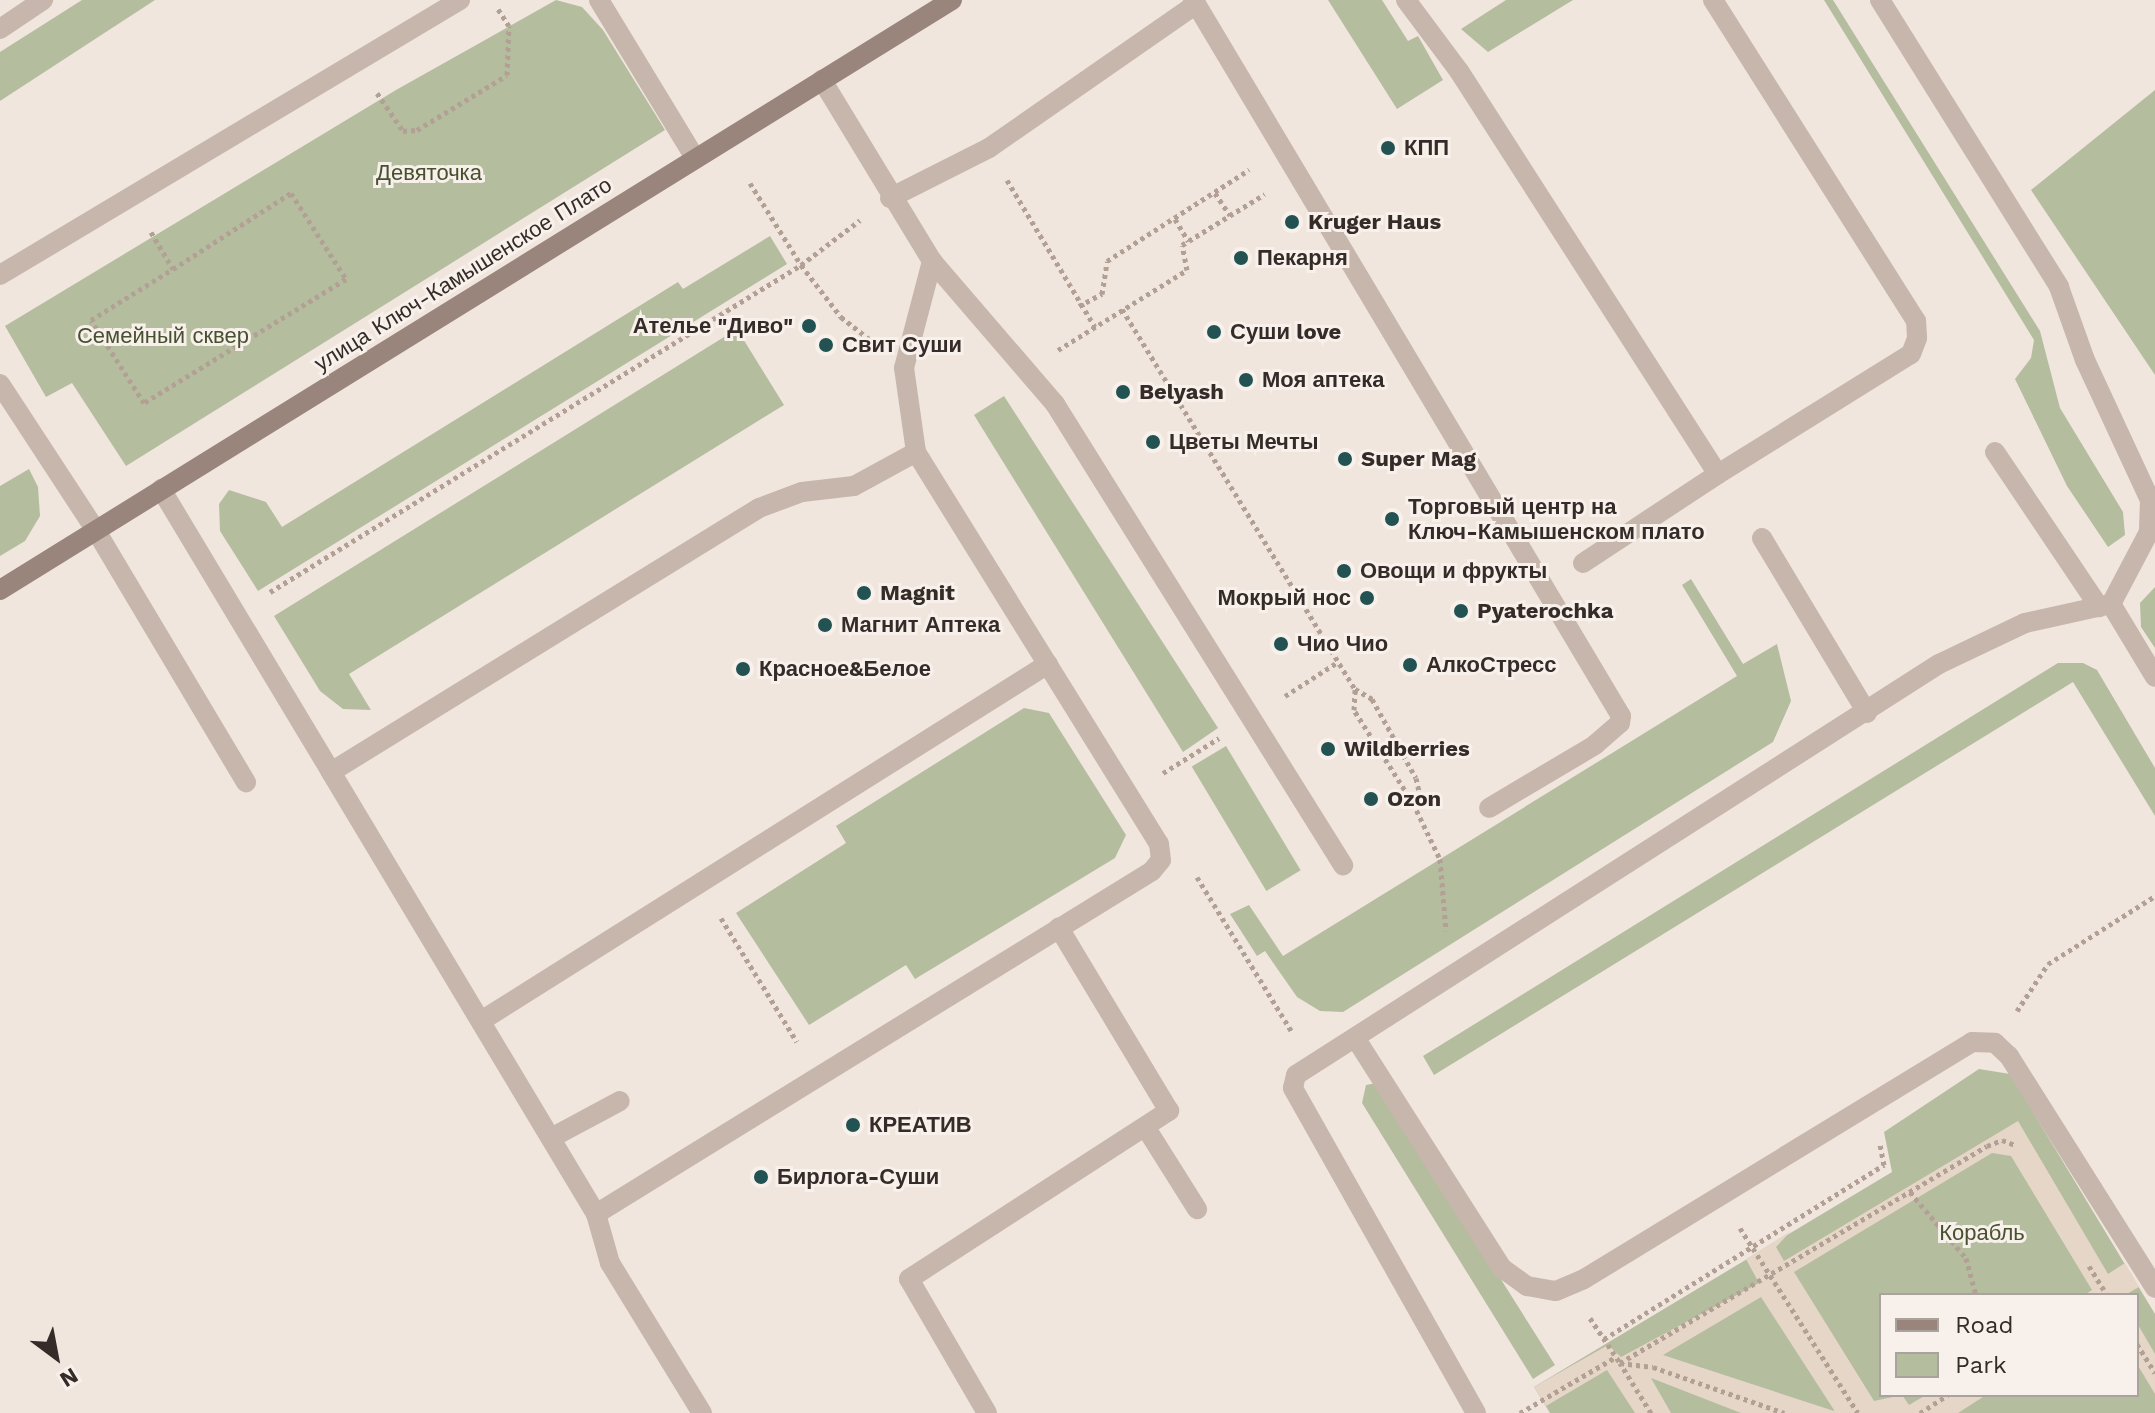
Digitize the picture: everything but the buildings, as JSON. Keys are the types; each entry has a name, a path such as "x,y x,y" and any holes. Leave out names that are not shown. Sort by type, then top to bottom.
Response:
{"street":[{"path":"0,29 43,0"},
{"path":"0,275 460,0"},
{"path":"599,0 695,158"},
{"name":"улица Ключ-Камышенское Плато","path":"0,590 952,0"},
{"path":"1406,0 1459,71 1718,474"},
{"path":"1583,563 1718,474 1911,354 1917,338 1916,321 1713,0"},
{"path":"1476,1413 1293,1088 1296,1075 1867,713 1939,664 2025,623 2105,606 2152,534 2150,500 2085,360 2059,287 1880,0"},
{"path":"890,198 989,148 1194,2 1621,716 1620,723 1595,745 1489,808"},
{"path":"822,80 890,198 932,261 1055,404 1249,720 1343,865"},
{"path":"596,1214 1152,871 1161,860 1159,844 916,452 904,368 932,261"},
{"path":"0,384 95,529 246,782"},
{"path":"331,772 759,508 802,492 854,486 916,452"},
{"path":"1995,452 2155,677"},
{"path":"161,489 596,1214 610,1263 702,1413"},
{"path":"1762,538 1867,713"},
{"path":"481,1021 1048,664"},
{"path":"987,1413 909,1279 1164,1118 1168,1103 1059,928"},
{"path":"1356,1039 1509,1277 1540,1290 1569,1288 1972,1042 1995,1043 2009,1056 2155,1288"},
{"path":"551,1138 620,1101"},
{"path":"1146,1128 1197,1209"}],"path":[{"path":"356,62 403,131 417,130 507,75 509,26 492,0"},
{"path":"989,148 1079,306 1095,327 1187,270 1182,245 1296,174"},
{"path":"1079,306 1102,294 1107,261 1281,149"},
{"path":"750,183 801,265 841,317 904,368"},
{"path":"291,193 346,279 144,403 91,320 173,269 291,193"},
{"path":"1215,193 1230,215"},
{"path":"129,197 173,269"},
{"path":"235,613 801,265 890,198"},
{"path":"1175,219 1188,241"},
{"path":"1122,309 1355,689 1372,699 1416,778 1420,796 1413,803"},
{"path":"1249,720 1338,662"},
{"path":"1355,689 1354,710 1413,803 1440,859 1450,979"},
{"path":"1161,860 1191,866 1311,1064"},
{"path":"699,883 819,1077"},
{"path":"1995,1043 2048,964 2155,896"},
{"path":"1604,1339 1884,1165 1873,1102"},
{"path":"1620,1363 1771,1277 1987,1146 2002,1140 2018,1147"},
{"path":"1910,1192 1966,1258 1975,1293"},
{"path":"1718,1197 1858,1413"},
{"path":"2082,1254 2106,1293"},
{"path":"1569,1288 1651,1413"},
{"path":"2139,1347 2155,1373"},
{"path":"1520,1413 1616,1357"},
{"path":"1620,1363 1653,1367 1784,1413"},
{"path":"1920,1413 1945,1397"}],"green space":[{"path":"82,0 155,0 0,101 0,52"},
{"path":"556,0 582,7 603,30 665,130 126,466 72,383 46,397 5,326 396,90"},
{"path":"1328,0 1382,0 1408,41 1418,36 1443,80 1397,109"},
{"path":"1506,0 1573,0 1488,52 1461,29"},
{"path":"1824,0 1833,0 2040,331 2060,408 2123,512 2125,535 2108,547 2067,486 2015,379 2031,358 2034,340"},
{"path":"2155,90 2155,375 2031,190"},
{"path":"770,236 787,264 258,591 220,531 219,504 229,490 266,502 282,527 678,282 683,289"},
{"path":"737,329 784,405 349,674 371,710 343,709 320,691 274,616"},
{"path":"1004,396 1218,728 1183,752 974,415"},
{"path":"29,469 38,487 40,516 25,541 0,556 0,486"},
{"path":"1691,579 1743,664 1777,644 1791,701 1773,742 1343,1012 1320,1011 1297,997 1265,951 1257,956 1230,914 1249,905 1283,956 1737,676 1682,585"},
{"path":"2155,587 2155,648 2141,627 2140,603"},
{"path":"2058,663 2083,663 2097,670 2155,768 2155,816 2073,682 1434,1075 1423,1056"},
{"path":"1024,708 1049,713 1126,835 1115,858 915,979 906,965 809,1025 736,913 846,843 836,826"},
{"path":"1226,746 1301,870 1266,891 1192,767"},
{"name":"Корабль","path":"1979,1069 2010,1074 2155,1314 2155,1413 1550,1413 1534,1387 1892,1172 1884,1132"},
{"path":"1377,1083 1555,1365 1533,1379 1362,1103 1366,1085"}],"shaded area":[{"path":"2018,1121 2108,1274 2125,1263 2139,1287 2128,1293 2087,1293 2092,1290 2011,1156 1992,1153 1794,1272 1874,1401 1903,1397 1909,1405 1923,1397 1983,1397 1958,1413 1741,1413 1651,1378 1671,1413 1635,1413 1607,1370 1546,1406 1534,1387 1608,1345 1621,1357 1759,1283 1746,1259 1791,1231 1776,1247 1784,1261","holes":["1761,1297 1834,1411 1663,1355"]},
{"path":"2139,1326 2155,1354 2155,1394 2139,1367"}],"place":[{"name":"КПП","path":"1388,148"},
{"name":"Kruger Haus","path":"1292,222"},
{"name":"Пекарня","path":"1241,258"},
{"name":"Ателье \"Диво\"","path":"809,326"},
{"name":"Суши love","path":"1214,332"},
{"name":"Свит Суши","path":"826,345"},
{"name":"Моя аптека","path":"1246,380"},
{"name":"Belyash","path":"1123,392"},
{"name":"Цветы Мечты","path":"1153,442"},
{"name":"Super Mag","path":"1345,459"},
{"name":"Торговый центр на Ключ-Камышенском плато","path":"1392,519"},
{"name":"Овощи и фрукты","path":"1344,571"},
{"name":"Magnit","path":"864,593"},
{"name":"Мокрый нос","path":"1367,598"},
{"name":"Pyaterochka","path":"1461,611"},
{"name":"Магнит Аптека","path":"825,625"},
{"name":"Чио Чио","path":"1281,644"},
{"name":"АлкоСтресс","path":"1410,665"},
{"name":"Красное&Белое","path":"743,669"},
{"name":"Wildberries","path":"1328,749"},
{"name":"Ozon","path":"1371,799"},
{"name":"КРЕАТИВ","path":"853,1125"},
{"name":"Бирлога-Суши","path":"761,1177"}],"park label":[{"name":"Девяточка","path":"429,173"},
{"name":"Семейный сквер","path":"163,336"}]}
